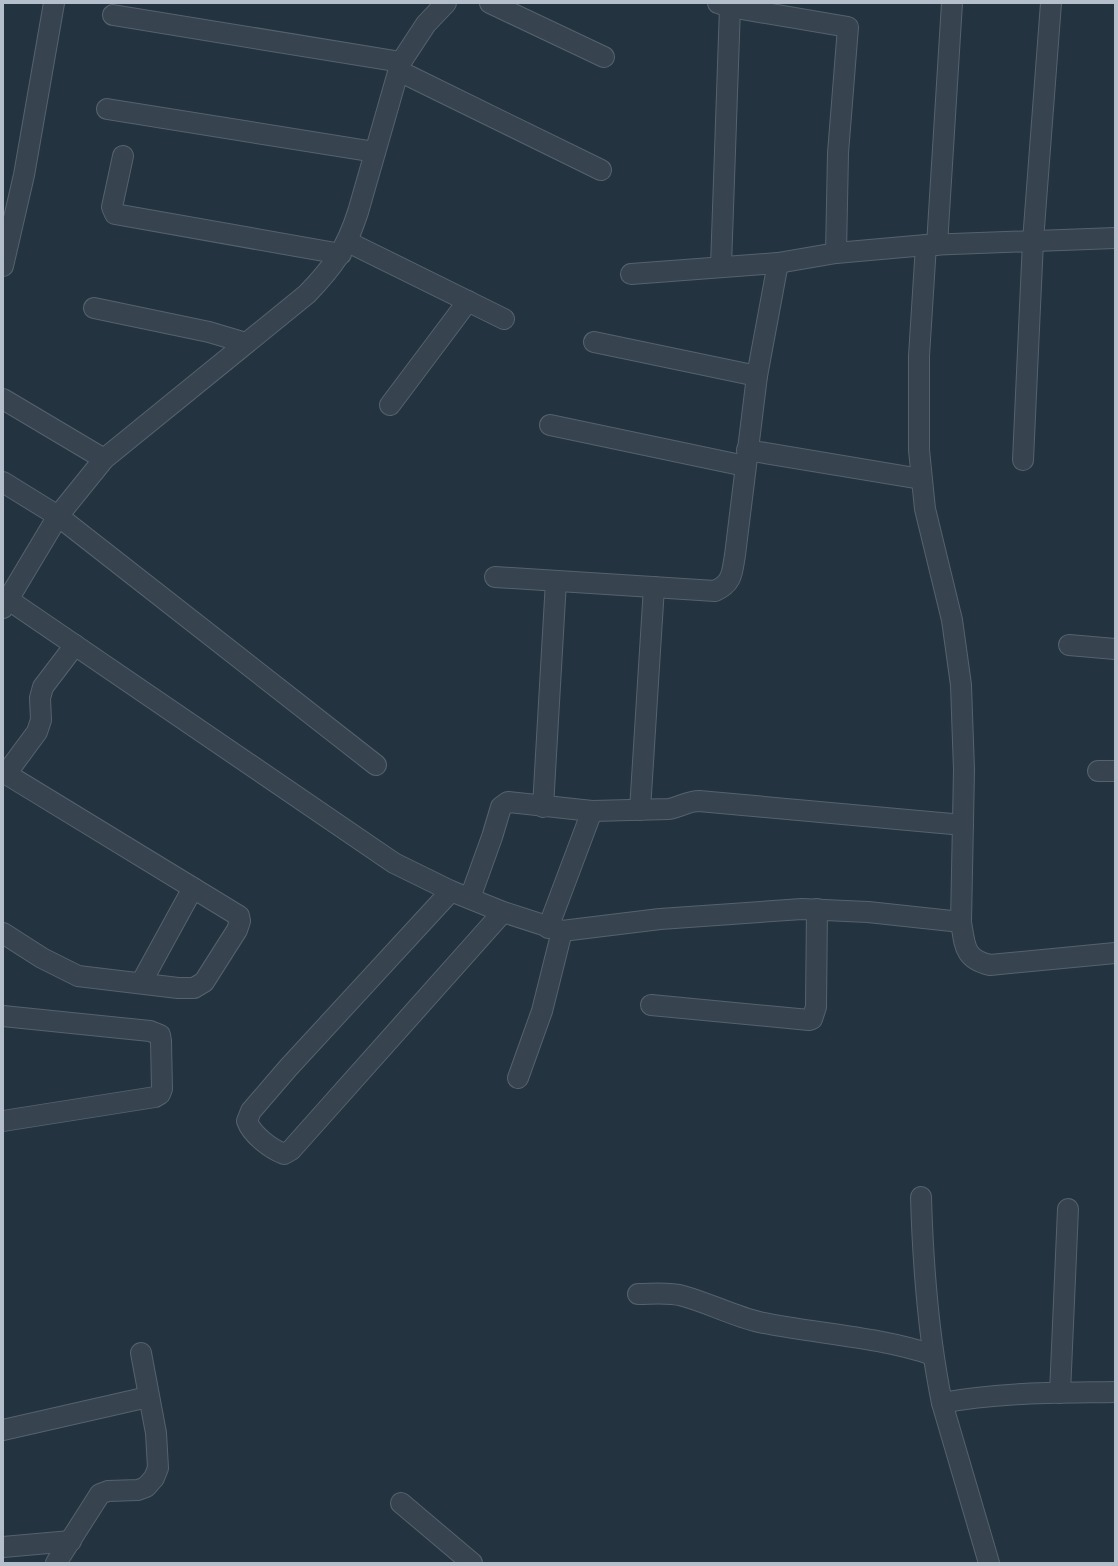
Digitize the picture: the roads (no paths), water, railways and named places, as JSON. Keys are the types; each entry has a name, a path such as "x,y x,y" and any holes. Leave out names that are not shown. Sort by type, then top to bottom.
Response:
{"street":[{"path":"3,266 24,175 54,3"},
{"path":"446,3 426,24 400,67 358,212 344,248 327,273 307,294 104,459 58,516 5,601 75,646 354,838 394,863 451,891 503,912 555,929 667,918 817,909 868,912 961,922"},
{"path":"490,3 604,57"},
{"path":"952,3 931,245 919,356 919,450 924,509 952,620 957,649 961,692 963,825 961,922 964,941 970,956 977,962 990,965 1115,953"},
{"path":"1023,460 1033,241 1051,3"},
{"path":"721,266 724,5 848,26 838,153 836,254"},
{"path":"113,16 400,67 601,170"},
{"path":"107,109 375,152"},
{"path":"123,156 112,207 115,214 344,248 468,301 504,319"},
{"path":"631,274 721,266 778,263 836,254 931,245 1115,238"},
{"path":"495,577 715,591 724,587 730,579 735,555 757,376 778,263"},
{"path":"390,405 468,301"},
{"path":"94,308 209,332 246,343"},
{"path":"594,342 757,376"},
{"path":"3,399 104,459"},
{"path":"550,425 746,458 921,479"},
{"path":"3,482 58,516 376,765"},
{"path":"543,807 556,581"},
{"path":"640,810 654,587"},
{"path":"1069,645 1115,649"},
{"path":"3,933 42,958 78,976 194,988 204,982 237,930 240,921 239,916 5,773 37,732 40,720 40,698 43,687 75,646"},
{"path":"470,898 504,804 508,802 543,807 592,811 676,808 692,801 699,801 963,825"},
{"path":"518,1078 542,1011 555,929 592,811"},
{"path":"141,983 193,888"},
{"path":"451,891 288,1068 251,1111 247,1122 250,1129 277,1151 284,1154 291,1150 503,912"},
{"path":"651,1005 809,1020 812,1019 815,1015 816,1007 817,909"},
{"path":"3,1016 150,1031 157,1033 160,1035 161,1041 162,1089 160,1094 155,1097 3,1121"},
{"path":"921,1197 926,1296 933,1355 942,1403 989,1563"},
{"path":"1060,1393 1068,1209"},
{"path":"638,1294 664,1293 683,1296 758,1322 910,1347 933,1355"},
{"path":"56,1563 71,1541 94,1500 100,1494 108,1491 138,1490 146,1487 154,1478 158,1468 156,1433 148,1397 141,1353"},
{"path":"942,1403 963,1399 1060,1393 1115,1392"},
{"path":"3,1430 148,1397"},
{"path":"400,1503 472,1563"},
{"path":"3,1547 71,1541"}]}
